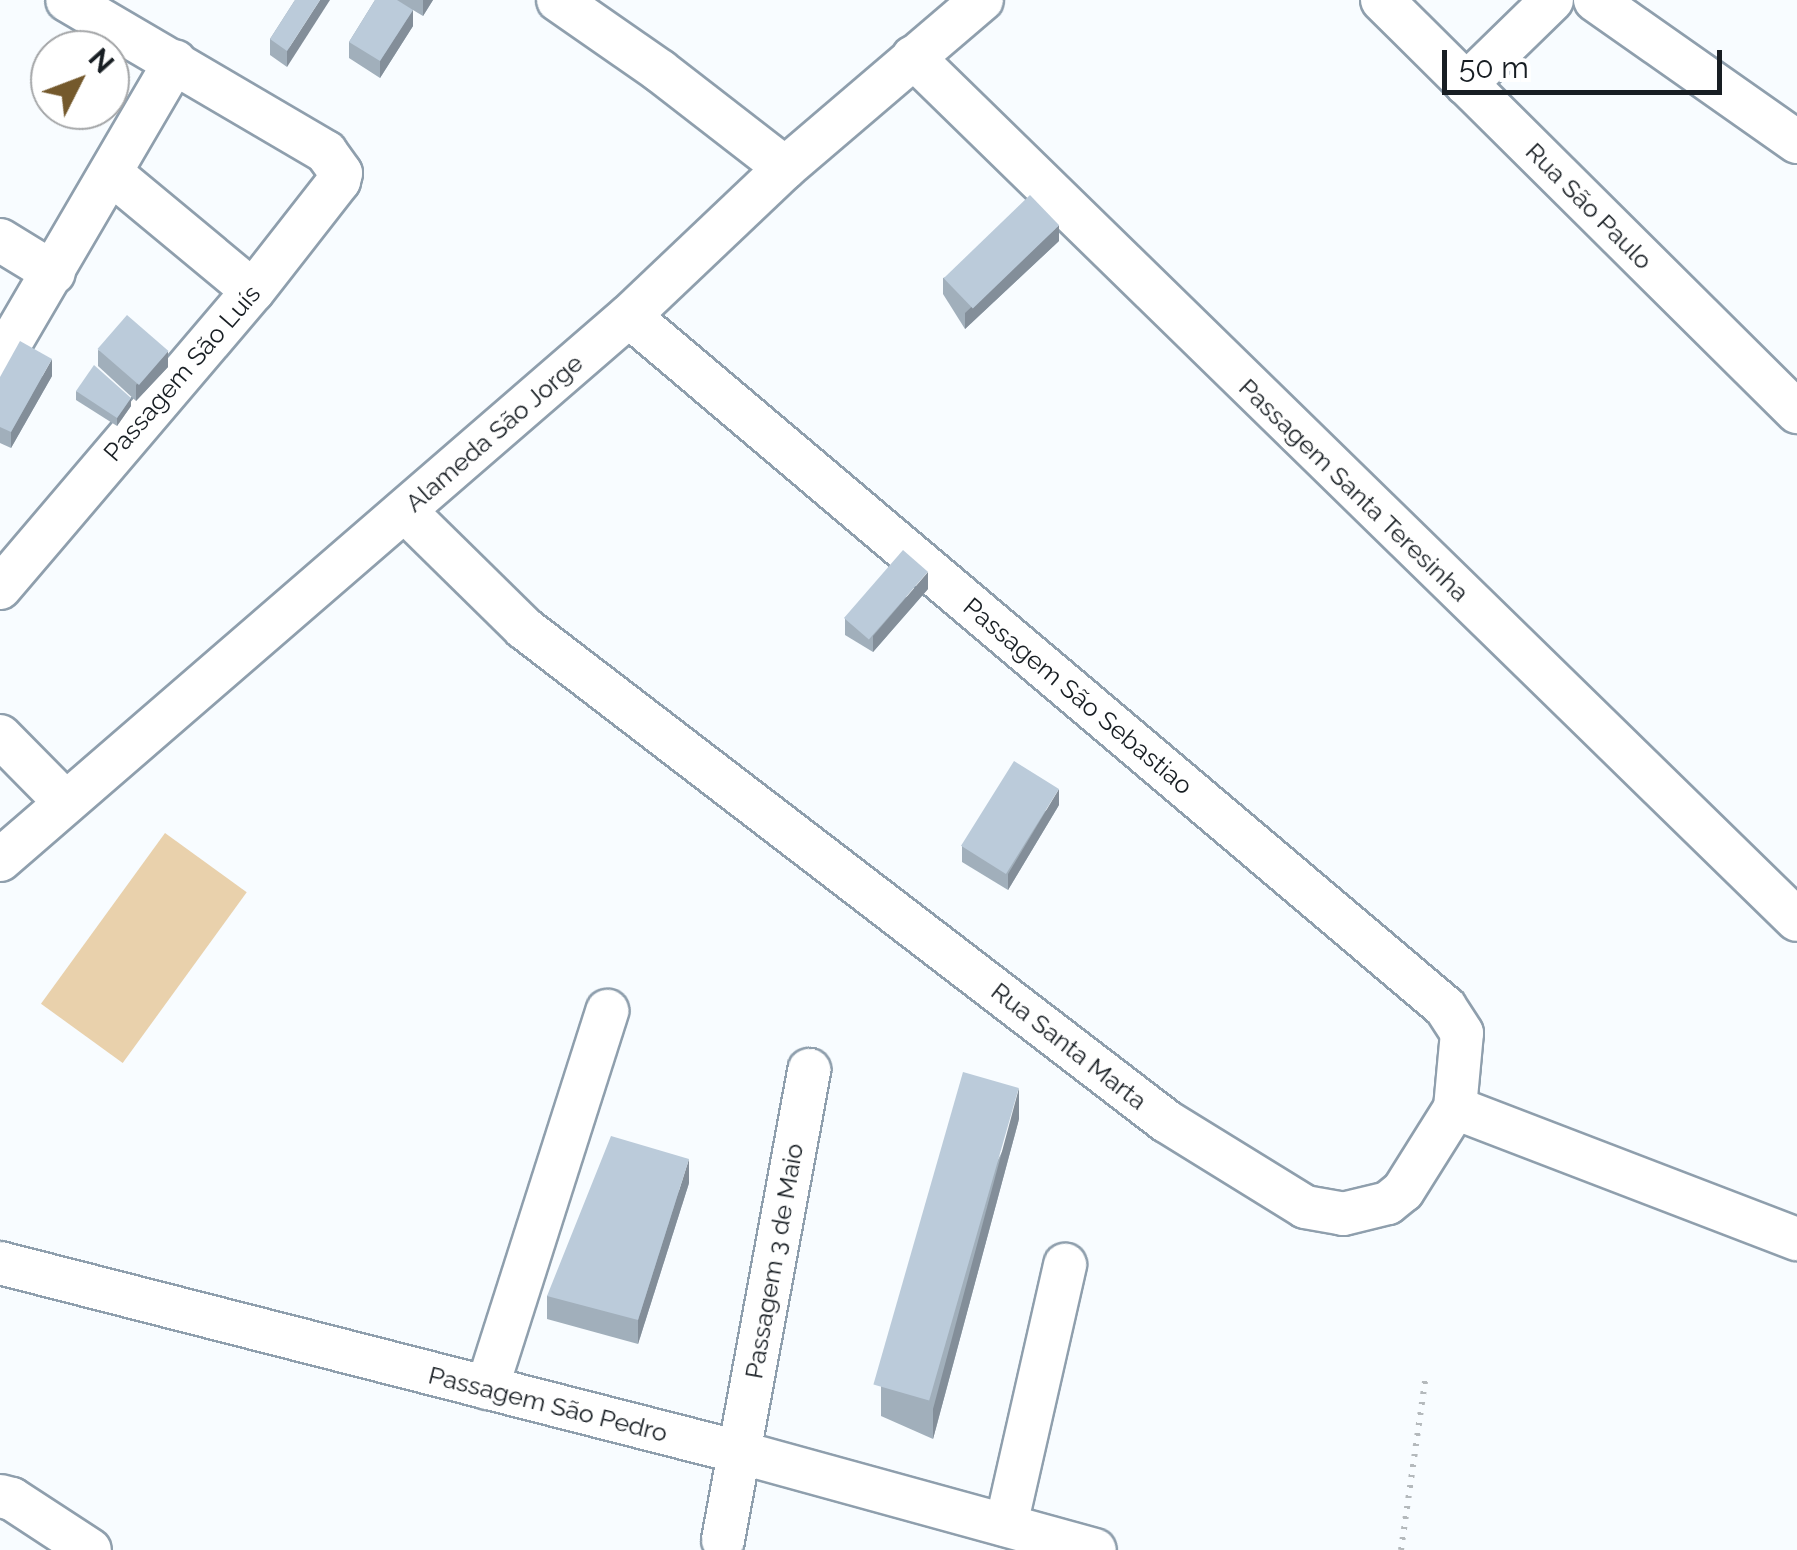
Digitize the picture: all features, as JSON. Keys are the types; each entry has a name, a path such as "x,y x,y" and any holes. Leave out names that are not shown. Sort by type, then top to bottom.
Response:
{"street":[{"path":"0,361 175,60 66,0"},
{"path":"558,0 660,71 785,168"},
{"name":"Alameda São Jorge","path":"0,860 629,316 785,168 982,0"},
{"name":"Rua São Paulo","path":"1382,0 1797,412"},
{"path":"1466,84 1552,0"},
{"path":"1596,0 1797,142"},
{"name":"Passagem Santa Teresinha","path":"912,57 1797,920"},
{"name":"Passagem São Luís","path":"0,588 254,291 339,181 337,162 326,152 175,60"},
{"path":"112,174 254,291"},
{"path":"0,240 54,273"},
{"name":"Passagem São Sebastiao","path":"629,316 1445,1007 1462,1033 1455,1108"},
{"name":"Rua Santa Marta","path":"405,511 524,628 1166,1122 1305,1207 1343,1214 1388,1203 1404,1191 1455,1108"},
{"path":"0,736 64,801"},
{"path":"487,1388 607,1011"},
{"name":"Passagem 3 de Maio","path":"723,1540 809,1070"},
{"path":"1455,1108 1797,1239"},
{"name":"Passagem São Pedro","path":"0,1263 739,1452 1095,1550"},
{"path":"1006,1526 1065,1265"},
{"path":"0,1496 90,1550"}],"path":[{"path":"1401,1550 1425,1381"}],"shaded area":[{"path":"165,833 247,892 123,1063 41,1004"}],"building":[{"path":"295,0 320,0 287,51 270,39"},
{"path":"375,0 397,0 413,10 380,61 349,42"},
{"path":"1030,195 1059,225 973,309 944,278"},
{"path":"127,315 169,351 139,385 97,349"},
{"path":"20,341 52,359 11,432 0,427 0,377"},
{"path":"94,365 131,398 117,418 76,391"},
{"path":"903,550 928,572 869,640 844,618"},
{"path":"1014,761 1059,789 1006,874 961,846"},
{"path":"963,1072 1019,1088 929,1400 873,1384"},
{"path":"611,1136 689,1159 638,1320 547,1296"}]}
